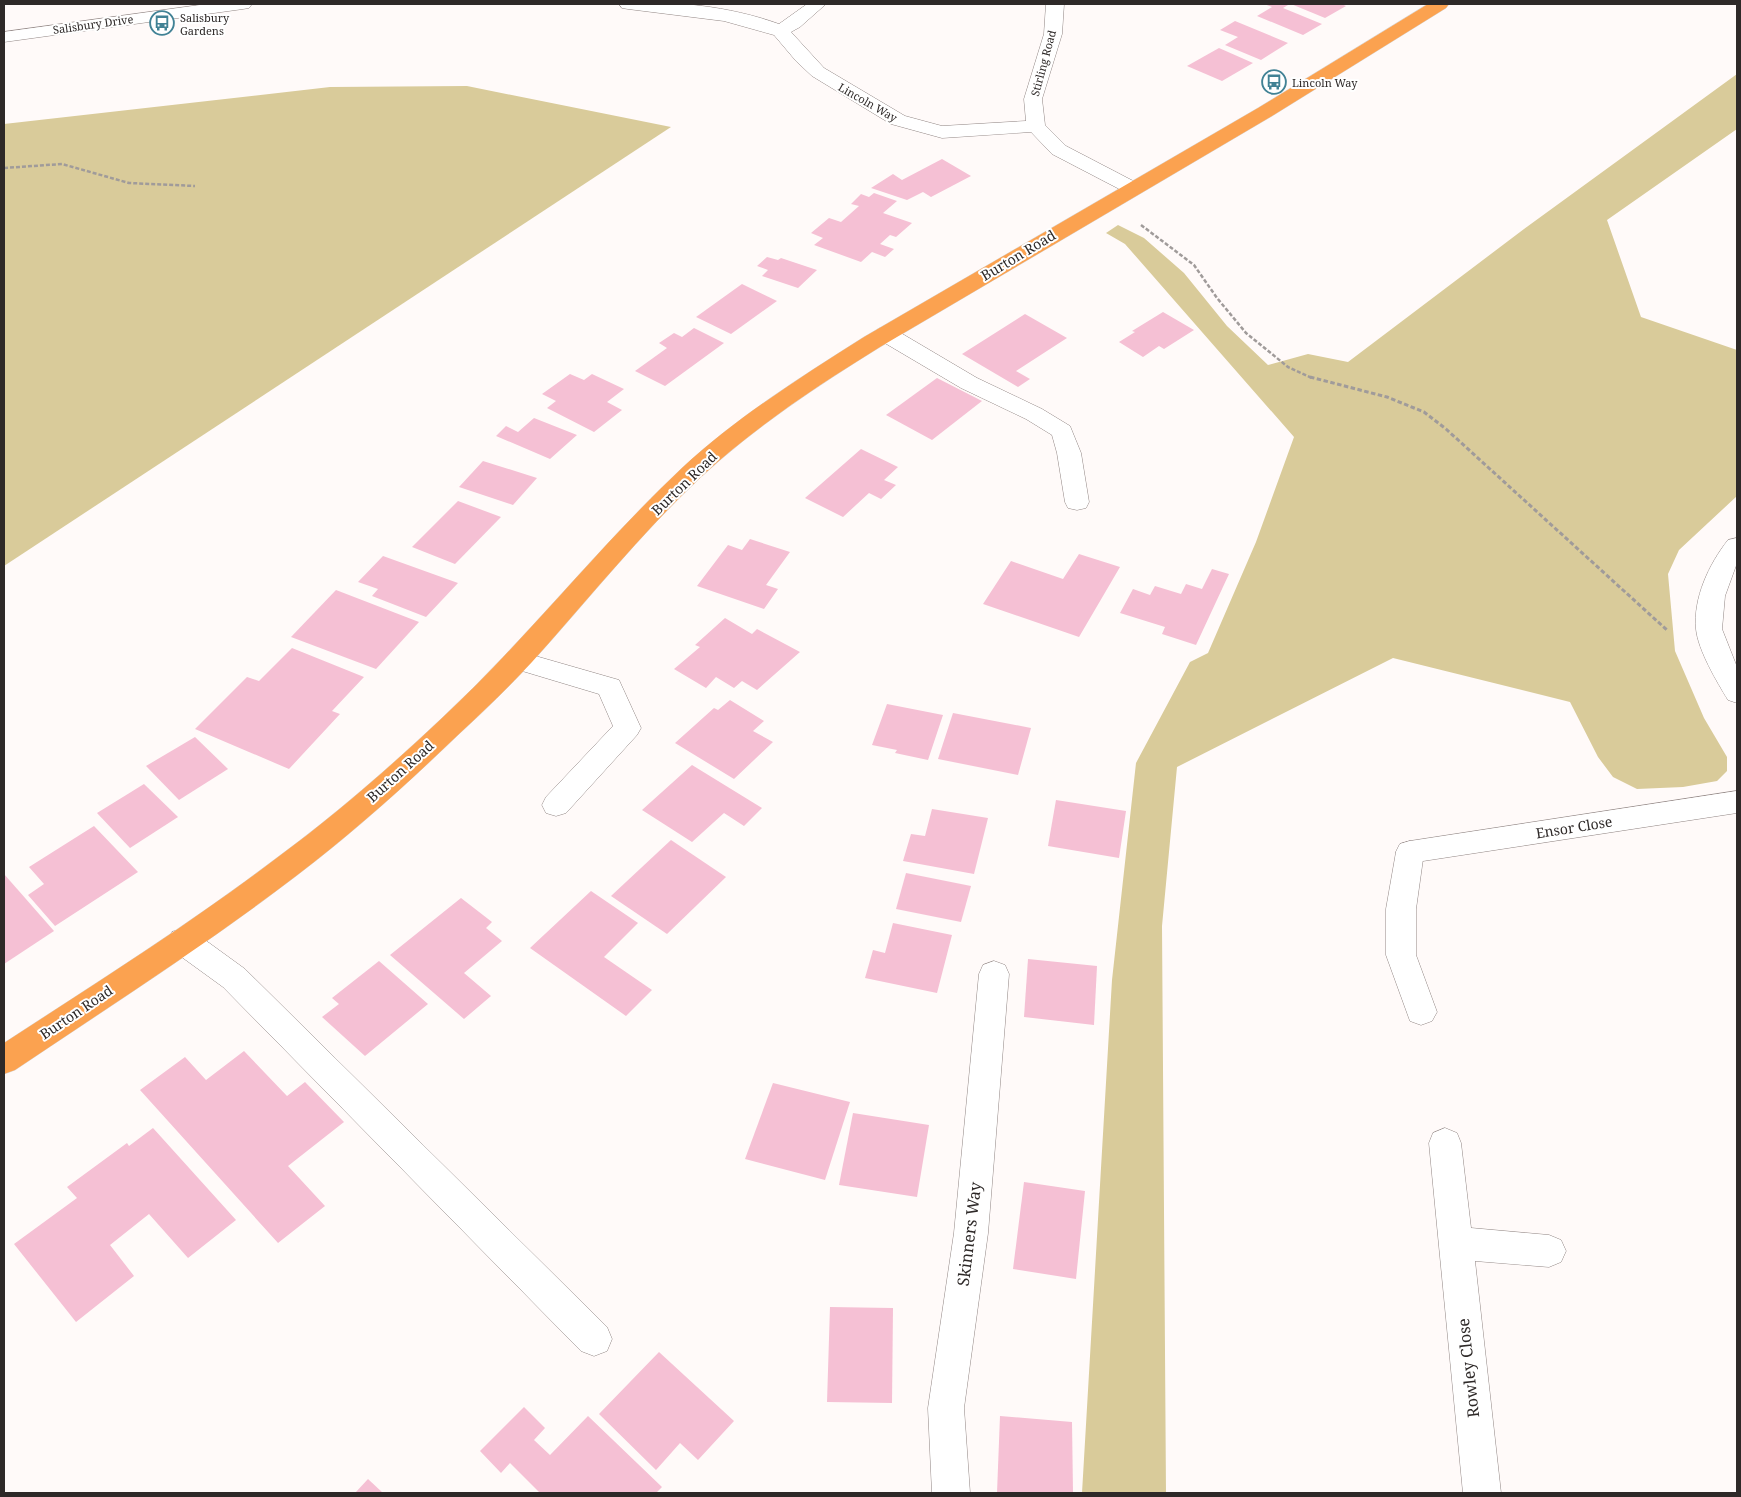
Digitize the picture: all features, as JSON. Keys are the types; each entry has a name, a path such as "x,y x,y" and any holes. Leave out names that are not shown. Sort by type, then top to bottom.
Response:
{"highway":[{"name":"Burton Road","path":"4,1060 184,941 302,857 384,787 518,660 626,541 679,486 720,448 776,406 886,334 1358,57 1440,4"}],"street":[{"name":"Salisbury Drive","path":"4,37 234,4"},
{"name":"Lincoln Way","path":"628,4 731,17 761,23 780,31 802,57 818,72 898,120 942,132 1036,126"},
{"path":"780,31 794,23 817,4"},
{"name":"Stirling Road","path":"1036,126 1033,99 1053,34 1055,4"},
{"path":"1036,126 1059,150 1132,188"},
{"path":"886,334 968,383 1034,414 1062,432 1069,453 1078,502"},
{"path":"1737,546 1719,571 1713,596 1709,630 1726,672 1737,693"},
{"path":"518,660 610,687 627,728 556,805"},
{"name":"Ensor Close","path":"1421,1012 1401,955 1401,909 1410,852 1737,802"},
{"path":"184,941 234,978 594,1338"},
{"name":"Skinners Way","path":"951,1493 946,1408 971,1232 994,974"},
{"name":"Rowley Close","path":"1445,1143 1482,1493"},
{"path":"1455,1243 1549,1251"}],"path":[{"path":"4,168 62,164 129,183 195,186"},
{"path":"1134,221 1162,239 1194,265 1217,298 1246,333 1288,367 1316,380 1388,397 1424,412 1446,429 1673,636"}],"shaded area":[{"path":"1737,74 1737,129 1607,220 1641,317 1737,350 1737,496 1679,550 1668,574 1675,651 1704,718 1727,757 1727,771 1717,781 1683,787 1637,789 1613,777 1598,757 1570,702 1393,658 1177,767 1162,926 1166,1493 1082,1493 1112,980 1136,763 1190,662 1208,653 1256,542 1294,437 1125,244 1106,233 1118,225 1144,238 1184,273 1227,326 1268,365 1308,354 1348,362 1524,229"},
{"path":"467,86 671,127 4,566 4,124 330,87"}],"building":[{"path":"1264,4 1288,5 1283,8 1322,24 1303,35 1257,16 1272,7"},
{"path":"1291,4 1341,4 1346,6 1325,18"},
{"path":"1235,21 1288,43 1261,60 1225,45 1238,37 1220,30"},
{"path":"1219,48 1253,63 1222,81 1187,66"},
{"path":"942,159 971,176 931,197 923,192 907,200 871,188 893,174 902,180"},
{"path":"874,193 897,201 883,213 912,223 896,237 890,235 880,244 894,249 885,257 872,252 861,262 814,245 823,238 811,233 829,218 841,222 859,206 851,204 861,194 869,197"},
{"path":"767,257 778,260 781,258 817,270 798,288 762,276 768,270 757,266"},
{"path":"742,284 777,301 731,334 696,317"},
{"path":"1163,312 1194,330 1164,349 1159,346 1143,357 1119,342 1135,332 1132,331"},
{"path":"1025,314 1067,338 1016,371 1030,379 1018,387 962,354"},
{"path":"694,328 724,343 665,386 635,371 667,348 659,343 674,333 682,337"},
{"path":"570,374 584,380 592,374 624,389 607,402 622,410 594,432 547,408 556,401 542,394"},
{"path":"937,378 982,401 932,440 886,415"},
{"path":"534,418 577,435 550,459 496,436 506,426 518,432"},
{"path":"861,449 898,467 884,480 896,485 881,499 869,493 843,517 805,498"},
{"path":"483,461 537,478 513,505 459,487"},
{"path":"458,501 501,517 455,564 412,547"},
{"path":"750,539 790,552 766,585 778,589 764,609 697,586 728,545 742,550"},
{"path":"1079,554 1120,567 1079,637 983,604 1011,561 1063,579"},
{"path":"383,556 458,583 426,617 372,596 378,589 358,582"},
{"path":"1212,569 1229,574 1196,645 1162,634 1165,627 1120,613 1133,589 1150,595 1155,586 1181,594 1186,584 1202,589"},
{"path":"336,590 419,622 376,669 291,637"},
{"path":"725,618 752,634 757,629 800,652 757,690 742,681 734,688 716,677 706,688 674,669 700,647 695,645"},
{"path":"292,648 364,677 332,711 340,714 289,769 195,729 247,677 259,681"},
{"path":"730,700 764,721 753,731 773,742 734,779 675,743 714,708 718,710"},
{"path":"887,704 943,715 928,760 895,753 897,750 872,745"},
{"path":"953,713 1031,728 1018,775 938,759"},
{"path":"195,737 228,769 179,800 146,766"},
{"path":"692,765 762,808 744,826 724,813 692,842 642,810"},
{"path":"144,784 178,817 130,848 97,813"},
{"path":"1056,800 1126,811 1119,858 1048,846"},
{"path":"932,809 988,818 974,874 903,861 911,834 925,836"},
{"path":"94,826 138,872 55,926 28,895 44,884 29,867"},
{"path":"671,840 726,877 667,934 611,896"},
{"path":"906,873 971,886 961,922 896,909"},
{"path":"4,874 54,931 4,964"},
{"path":"591,891 638,923 604,957 652,990 626,1016 530,948"},
{"path":"461,898 492,922 486,928 502,941 464,973 491,996 464,1019 390,955"},
{"path":"893,923 952,935 937,993 865,978 873,950 885,953"},
{"path":"1028,959 1097,966 1094,1025 1024,1017"},
{"path":"379,961 428,1004 365,1056 322,1017 339,1004 332,998"},
{"path":"244,1051 287,1096 305,1082 344,1122 288,1166 325,1206 278,1243 140,1090 185,1057 206,1080"},
{"path":"773,1083 850,1102 825,1180 745,1159"},
{"path":"853,1113 929,1125 917,1197 839,1185"},
{"path":"153,1128 236,1220 188,1258 149,1214 110,1245 134,1276 76,1322 14,1244 77,1198 67,1187 127,1143 129,1146"},
{"path":"1024,1182 1085,1191 1076,1279 1013,1269"},
{"path":"830,1307 893,1308 892,1403 827,1402"},
{"path":"659,1352 734,1421 698,1460 680,1443 656,1470 599,1414"},
{"path":"524,1407 545,1428 534,1440 550,1455 588,1416 662,1487 656,1493 540,1493 510,1463 501,1473 480,1451"},
{"path":"1000,1416 1072,1422 1073,1493 997,1493"},
{"path":"368,1479 383,1493 355,1493"}],"place":[{"name":"Salisbury Gardens","path":"162,23"},
{"name":"Lincoln Way","path":"1274,82"}]}
